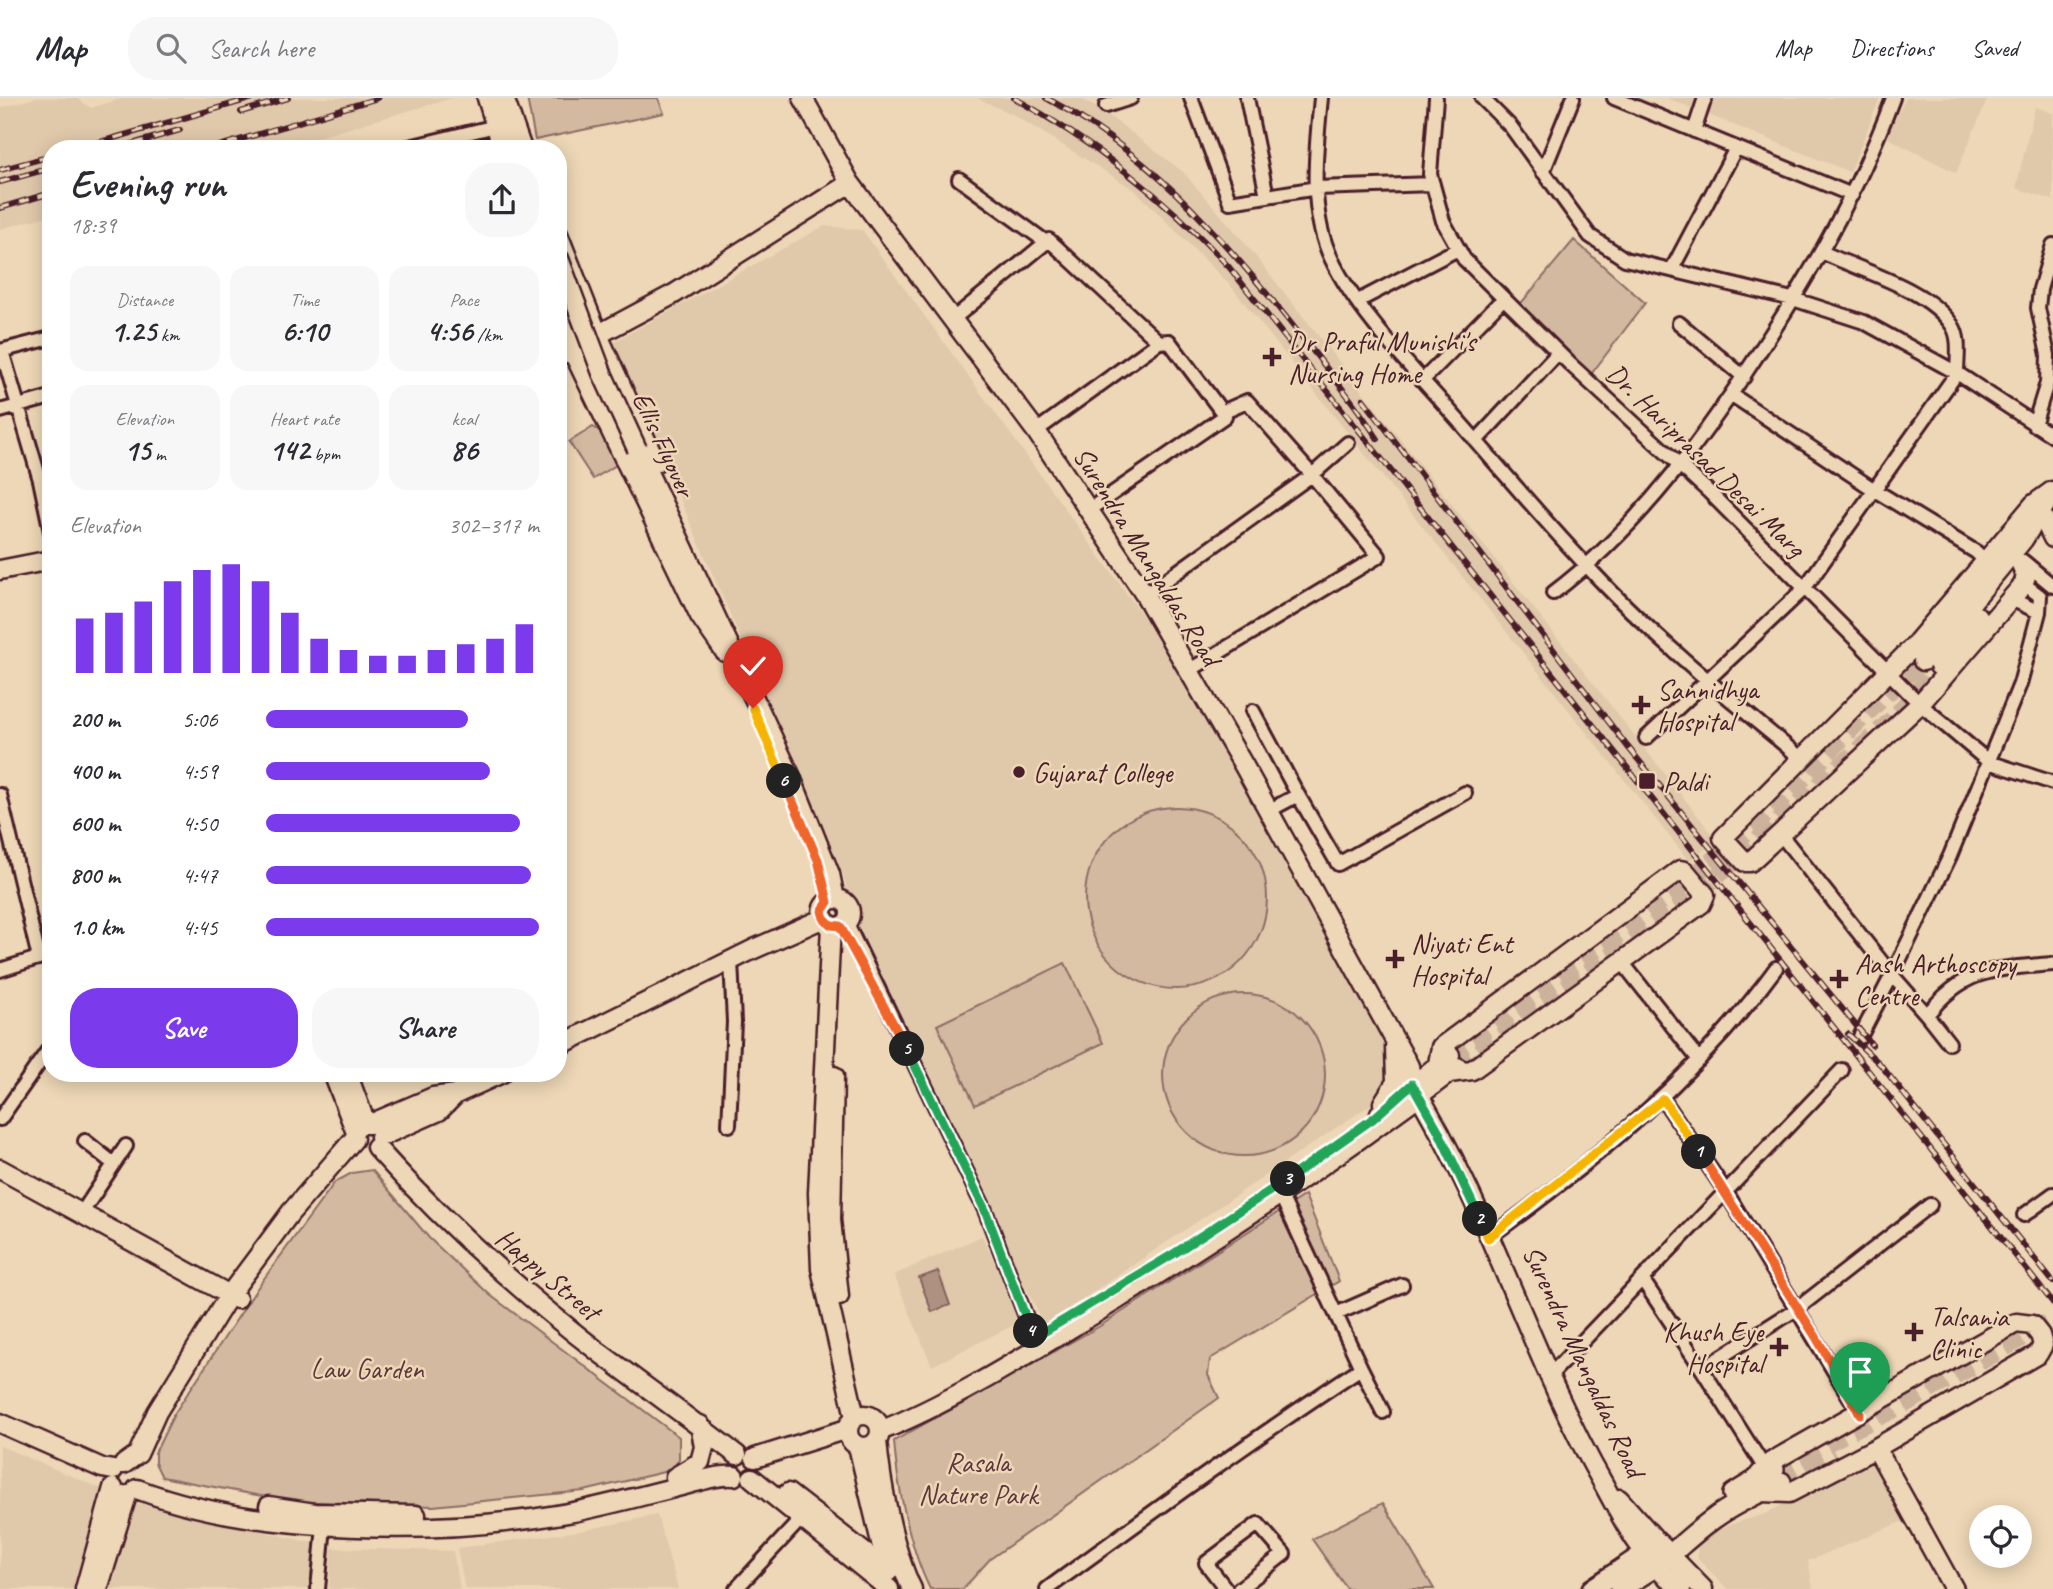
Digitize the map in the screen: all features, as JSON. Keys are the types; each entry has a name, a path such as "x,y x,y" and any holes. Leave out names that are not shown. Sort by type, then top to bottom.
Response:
{"main road":[{"path":"486,98 500,140"},
{"path":"496,98 510,140"},
{"path":"504,98 519,140"},
{"path":"514,98 527,140"},
{"name":"Surendra Mangaldas Road","path":"803,98 850,183 1036,431 1090,509 1190,670 1419,1082 1600,1467 1681,1589"},
{"path":"567,351 674,294 850,183"},
{"path":"567,257 598,335 720,603 731,654 818,860 834,915 818,1193 821,1269 864,1430 890,1589"},
{"name":"Ellis Flyover","path":"567,280 601,373 634,451"},
{"name":"Ellis Flyover","path":"567,307 592,372 634,451 731,654"},
{"path":"567,356 700,616 731,654"},
{"path":"1993,566 1928,667 1946,657 2022,562 2050,510"},
{"path":"2022,562 2026,576 2024,584 1920,704 1781,835 1749,863 1723,838 2050,510"},
{"path":"0,570 42,562"},
{"path":"864,1430 1034,1338 1229,1219 1374,1118 1419,1082 1449,1064 1472,1070 1705,900 1705,895 1683,869 1441,1047 1449,1064"},
{"path":"567,1042 731,961 834,915"},
{"path":"1374,1118 1396,1082 1393,1036"},
{"path":"338,1082 366,1136"},
{"path":"349,1082 366,1136"},
{"path":"85,1589 125,1479 163,1401 291,1212 366,1136 433,1097 456,1094 482,1082"},
{"path":"734,1465 745,1481 756,1468 864,1430 1039,1347 1281,1196 1419,1082"},
{"name":"Happy Street","path":"366,1136 443,1218 496,1266 599,1352 699,1426 734,1465"},
{"path":"0,1169 233,1296"},
{"name":"Surendra Mangaldas Road","path":"1492,1235 1591,1464 1627,1530 1703,1589"},
{"path":"1592,1589 1657,1555 1718,1515 1767,1478 1860,1414 2016,1323 2032,1325 2040,1335 2043,1345 2038,1354 1876,1448 1789,1493 1767,1478"},
{"path":"0,1423 102,1468 161,1498 219,1510 324,1525 444,1525 567,1513 734,1465 744,1453 801,1519 890,1589"},
{"path":"675,1478 700,1462 704,1447 699,1426"},
{"path":"864,1430 879,1462 897,1543 912,1589"},
{"path":"0,1434 125,1479 315,1513 443,1515 563,1502 734,1465"},
{"path":"1876,1448 1954,1589"},
{"path":"756,1468 887,1570"},
{"path":"98,1589 125,1479"},
{"path":"1620,1589 1657,1555"}],"street":[{"path":"1106,106 1131,98"},
{"path":"1191,98 1230,202 1317,188 1433,184"},
{"path":"1247,98 1267,196"},
{"path":"1321,98 1317,188 1322,234 1331,260 1358,301 1423,380 1587,567 1709,680 1803,760"},
{"name":"Dr. Hariprasad Desai Marg","path":"1436,98 1430,174 1443,221 1464,259 1558,353 1681,465 1920,704 1989,762 2053,783"},
{"path":"1482,98 1511,127 1590,236 1625,259 1796,300 1864,322 1957,373 2053,436"},
{"path":"1543,172 1573,98"},
{"path":"1614,98 1852,195"},
{"path":"1694,131 1704,98"},
{"path":"1553,593 1587,567 1681,465 1732,395 1796,300 1822,253 1852,195 1893,98"},
{"path":"438,140 496,126"},
{"path":"1672,269 1736,148"},
{"path":"959,179 1046,242"},
{"path":"953,319 1049,240 1159,342"},
{"path":"2034,425 2047,383 2048,355 2038,308 2039,289 2053,246"},
{"path":"1358,301 1458,249"},
{"path":"1646,738 1804,589 1876,491 1957,373 1957,340 1952,326 1923,297 1822,253"},
{"path":"1423,380 1503,299"},
{"path":"1679,323 1744,377"},
{"path":"42,340 1,351 19,406 42,497"},
{"path":"1036,431 1159,342 1169,341 1226,416 1090,509"},
{"path":"1476,441 1558,353"},
{"path":"1732,395 1876,491 1976,552 1993,566"},
{"path":"0,411 42,400"},
{"path":"1190,670 1379,556 1247,401 1222,412"},
{"path":"1145,595 1312,475 1348,443"},
{"path":"2022,562 2053,586"},
{"path":"1860,1037 1950,856 2021,684 2039,612 2040,596 2024,584"},
{"path":"2011,599 2039,612"},
{"path":"1253,711 1338,864 1465,793"},
{"path":"0,795 42,945"},
{"path":"1268,811 1298,795"},
{"path":"1781,835 1949,1043"},
{"path":"834,915 881,998 985,1210 1034,1338"},
{"path":"0,970 42,957"},
{"path":"729,1125 734,1022 731,961"},
{"path":"1622,962 1699,1060"},
{"path":"1927,1015 1961,980 1982,972 2053,964"},
{"path":"1492,1235 1663,1099 1776,968"},
{"path":"0,1119 42,1059"},
{"path":"1555,1370 1842,1070"},
{"path":"1663,1099 1726,1192 1860,1414"},
{"path":"85,1141 114,1164"},
{"path":"81,1214 126,1146"},
{"path":"2024,1215 2053,1194"},
{"path":"1281,1196 1383,1412"},
{"path":"1702,1369 1798,1308 1930,1205"},
{"path":"1642,1279 1702,1369 1767,1478"},
{"path":"1336,1314 1402,1285"},
{"path":"1046,1589 1215,1471 1259,1435 1361,1368"},
{"path":"736,1589 801,1519"},
{"path":"1226,1589 1206,1563 1258,1524 1284,1554 1240,1589"},
{"path":"318,1589 324,1525"}],"shaded area":[{"path":"35,98 76,98 91,108 124,98 452,98 308,140 42,140 42,217 0,229 0,108"},
{"path":"977,98 1080,98 1104,112 1182,171 1241,238 1717,840 1689,861 1230,285 1135,190 1016,116"},
{"path":"1667,98 1880,98 1850,172"},
{"path":"1906,98 1988,98 1956,173 1886,137"},
{"path":"2035,107 2053,113 2053,200 2016,188"},
{"name":"Gujarat College","path":"824,226 862,230 1183,671 1407,1077 1401,1084 1041,1327 1037,1310 856,930 843,873 612,343"},
{"path":"982,1236 1022,1321 932,1366 894,1275"},
{"path":"938,1271 950,1305 932,1312 919,1278"},
{"path":"0,1446 102,1489 78,1589 0,1589"},
{"path":"1873,1456 1908,1519 1808,1561 1813,1589 1728,1589 1698,1559 1697,1542 1729,1525 1765,1514"},
{"path":"132,1502 313,1543 310,1589 109,1589"},
{"path":"657,1515 678,1589 465,1589 457,1548 580,1531"},
{"path":"332,1548 453,1551 460,1589 329,1589"}],"green space":[{"path":"527,98 658,98 664,113 535,140"},
{"path":"1574,240 1645,303 1589,377 1517,308"},
{"path":"593,427 602,432 616,465 593,479 569,442"},
{"path":"1176,807 1211,814 1227,822 1240,834 1252,847 1260,863 1267,898 1260,933 1252,949 1240,962 1227,974 1211,982 1176,989 1141,982 1125,974 1112,962 1100,949 1092,933 1085,898 1092,863 1100,847 1112,834 1125,822 1141,814"},
{"path":"1065,963 1103,1043 975,1105 937,1025"},
{"path":"1244,994 1275,1000 1289,1007 1301,1018 1312,1030 1319,1044 1325,1075 1319,1106 1312,1120 1301,1132 1289,1143 1275,1150 1244,1156 1213,1150 1199,1143 1187,1132 1176,1120 1169,1106 1163,1075 1169,1044 1176,1030 1187,1018 1199,1007 1213,1000"},
{"name":"Law Garden","path":"372,1170 429,1238 490,1295 679,1437 679,1459 672,1470 584,1491 433,1506 288,1501 162,1477 155,1463 155,1453 174,1414 260,1284 335,1182 352,1173"},
{"name":"Rasala Nature Park","path":"1305,1195 1339,1281 1210,1359 1208,1375 1219,1398 990,1559 963,1589 930,1589 916,1555 906,1517 894,1441 1100,1326"},
{"path":"1383,1503 1434,1589 1347,1589 1312,1539"}],"tunnel":[{"path":"1450,1055 1610,940 1726,849 1783,798 1923,661"},
{"path":"1457,1067 1705,887 1894,718 1933,673"},
{"path":"1774,1469 1909,1401 2053,1320"},
{"path":"1781,1482 1835,1454"}],"railway":[{"path":"107,140 253,98"},
{"path":"241,112 288,98"},
{"path":"239,140 378,98"},
{"path":"1014,98 1073,134 1129,174 1180,218 1229,267 2053,1303"},
{"path":"1046,98 1115,142 1177,194 1259,284 1345,392 1378,439"},
{"path":"146,140 180,130"},
{"path":"0,170 42,158"},
{"path":"0,182 42,170"},
{"path":"0,208 42,196"},
{"path":"1363,399 1627,746 1872,1045"},
{"path":"1848,1034 1880,1064 2053,1282"}],"place":[{"name":"Dr Praful Munishi's Nursing Home","path":"1272,357"},
{"name":"Sannidhya Hospital","path":"1641,705"},
{"name":"Gujarat College","path":"1019,772"},
{"name":"Paldi","path":"1647,781"},
{"name":"Niyati Ent Hospital","path":"1395,959"},
{"name":"Aash Arthoscopy Centre","path":"1839,979"},
{"name":"Talsania Clinic","path":"1914,1332"},
{"name":"Khush Eye Hospital","path":"1779,1347"}],"route":[{"path":"753,708 825,880 828,902 822,914 828,924 840,926 881,998 926,1088 985,1210 1034,1338 1229,1219 1311,1164 1374,1118 1412,1084 1438,1130 1488,1238 1663,1099 1726,1192 1816,1337 1860,1414"}]}
